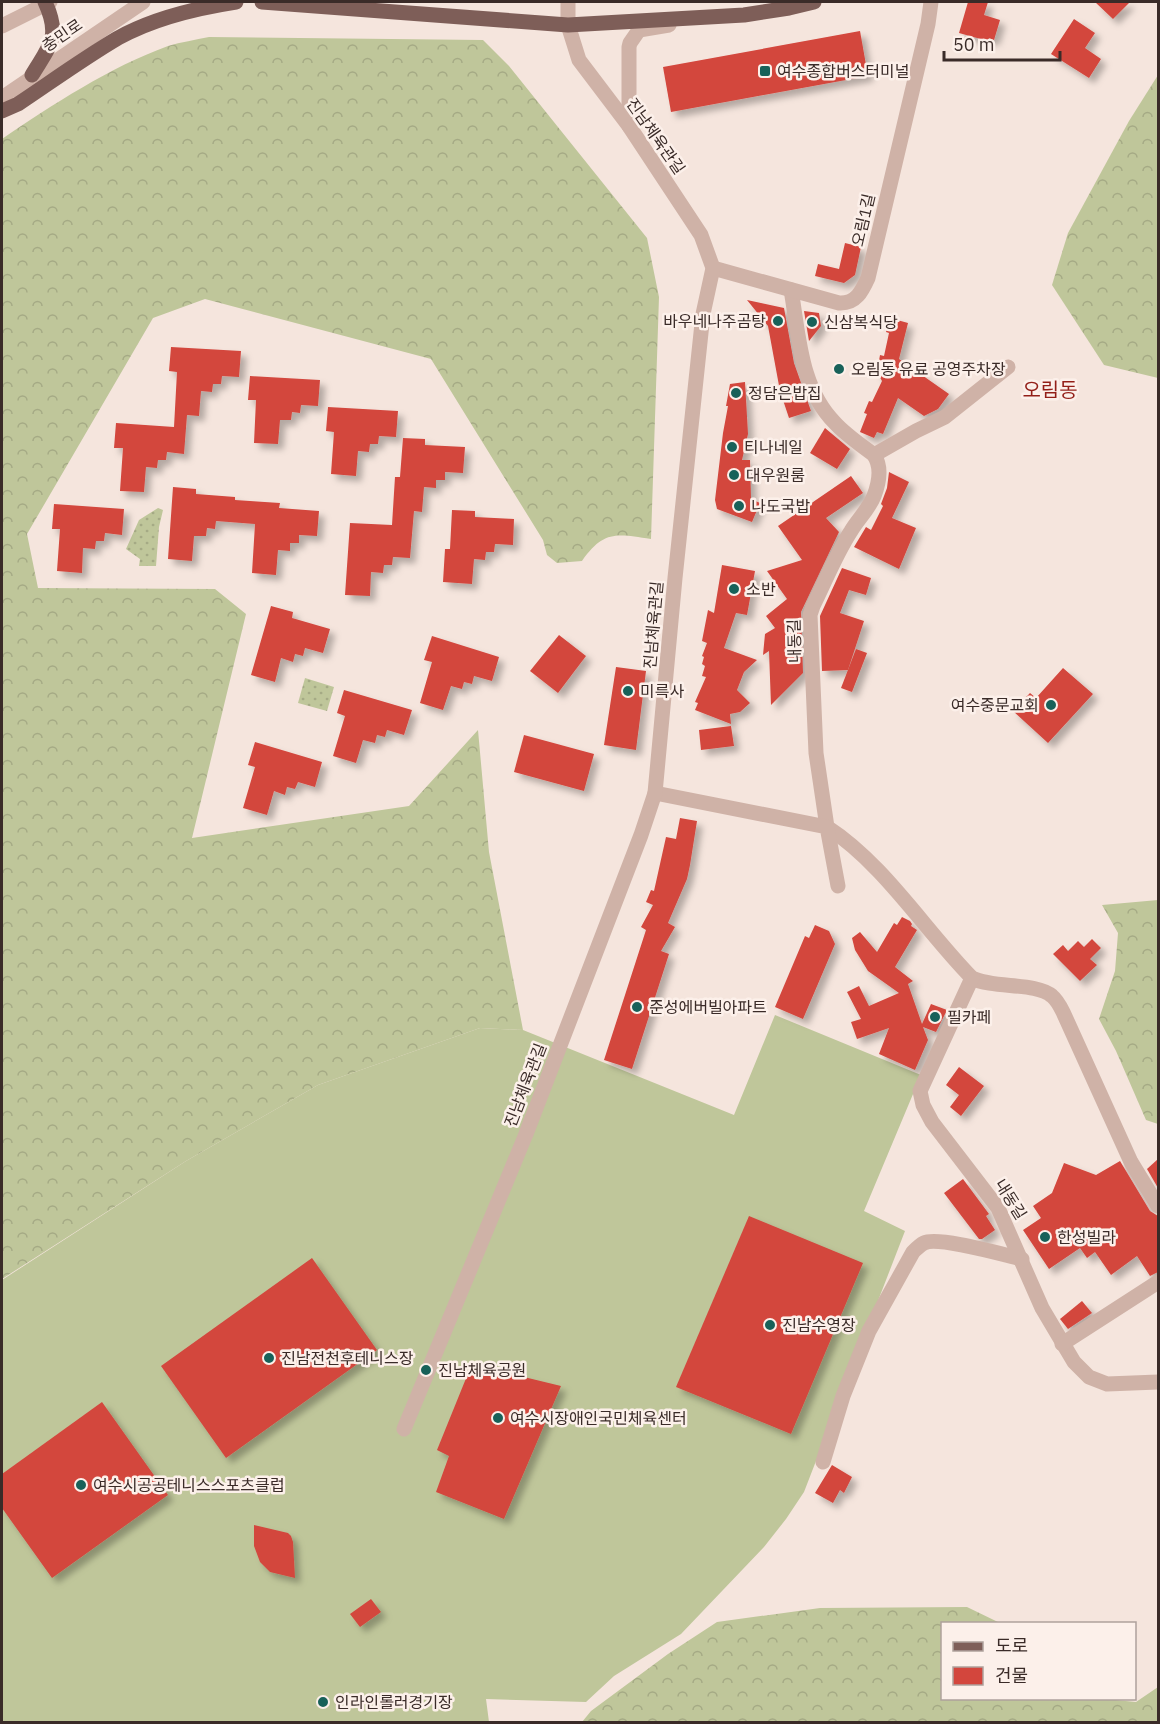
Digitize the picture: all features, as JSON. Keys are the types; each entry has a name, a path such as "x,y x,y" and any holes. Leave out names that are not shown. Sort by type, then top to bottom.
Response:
{"main road":[{"path":"32,75 51,43 54,29 47,2"},
{"path":"2,111 18,104 119,38 202,8 236,2"},
{"path":"262,2 568,25 744,15 814,2"}],"street":[{"path":"2,26 47,2"},
{"name":"충민로","path":"2,98 32,75 144,2"},
{"name":"진남체육관길","path":"404,1429 526,1134 655,793 700,337 713,268 701,235 629,126 579,60 568,25 567,2"},
{"name":"오림1길","path":"713,268 846,304 858,297 868,278 928,24 931,2"},
{"path":"629,126 629,47 639,30 744,15"},
{"path":"791,290 809,384 820,405 835,423 874,455 945,417 1008,367"},
{"name":"내동길","path":"838,886 816,753 810,615 850,532 874,496 879,471 874,455"},
{"path":"655,793 827,826 867,859 972,978 981,982 1031,989 1052,996 1063,1012 1131,1162 1158,1206"},
{"name":"내동길","path":"972,978 920,1091 926,1111 998,1208 1042,1308 1062,1344 1081,1370 1096,1381 1116,1385 1158,1382"},
{"path":"823,1462 843,1396 869,1331 913,1252 924,1243 932,1241 1022,1259"},
{"path":"1062,1344 1158,1282"}],"green space":[{"path":"209,37 483,40 509,66 647,238 659,297 651,539 612,536 597,544 582,561 557,563 547,555 543,540 431,359 205,299 153,318 27,534 38,588 215,589 246,614 192,838 409,806 478,730 489,852 523,1030 480,1028 318,1085 186,1161 2,1279 2,139 61,100 125,65 168,46"},
{"path":"1158,75 1158,378 1104,365 1052,285 1068,233 1129,121"},
{"path":"158,508 163,510 159,527 156,566 139,566 140,559 126,549 139,520"},
{"path":"305,678 334,687 327,711 298,703"},
{"path":"1158,900 1158,1124 1146,1120 1116,1051 1099,1019 1115,971 1118,933 1102,905"},
{"name":"진남체육공원","path":"775,1015 921,1075 864,1211 905,1231 804,1492 764,1547 681,1634 614,1676 586,1702 486,1699 489,1722 2,1722 2,1280 186,1161 318,1085 480,1028 523,1030 734,1115"},
{"path":"967,1607 998,1622 941,1622 941,1700 1136,1702 1158,1687 1158,1722 582,1722 591,1711 668,1654 717,1622 820,1608"}],"building":[{"path":"968,2 988,2 984,15 1000,20 994,40 989,38 988,41 959,33"},
{"path":"1095,2 1130,2 1113,19"},
{"path":"1074,19 1095,33 1085,48 1101,59 1089,78 1051,54"},
{"name":"여수종합버스터미널","path":"860,31 868,76 671,112 663,67"},
{"path":"845,243 861,247 855,275 844,283 815,276 818,264 839,269"},
{"path":"747,300 784,308 794,363 811,411 789,418 780,391 768,326"},
{"path":"804,311 819,313 821,326 809,341"},
{"path":"890,318 908,323 899,359 949,394 938,409 924,416 898,398 883,434 877,432 874,438 860,432 869,401 872,402 882,381 877,372 880,355 884,356"},
{"path":"171,347 241,351 239,377 222,376 221,384 213,384 212,392 201,391 199,416 187,415 184,454 167,452 166,460 158,460 157,468 146,467 144,492 120,491 123,448 114,448 116,423 174,427 177,372 169,371"},
{"path":"250,376 320,380 318,406 301,405 300,413 292,412 291,420 280,420 278,444 254,443 256,400 248,400"},
{"path":"745,382 748,434 742,460 750,460 751,499 760,503 752,522 717,509 715,500 730,384"},
{"path":"328,407 398,411 396,437 379,436 378,444 370,444 369,452 358,451 356,476 331,474 334,432 326,431"},
{"path":"825,428 850,449 837,469 810,453"},
{"path":"403,438 425,439 425,445 465,447 463,473 445,472 445,480 436,480 436,488 424,487 422,512 414,511 410,558 393,557 392,565 384,565 383,573 371,572 370,596 345,595 350,523 392,525 395,477 400,477"},
{"path":"889,472 909,482 892,518 916,528 899,569 854,547 866,527 871,530 883,506 881,504 887,488"},
{"path":"851,476 863,493 826,518 839,532 801,612 803,673 771,705 769,651 763,655 765,634 775,628 766,616 787,599 767,571 802,560 778,526"},
{"path":"173,487 196,489 196,494 235,497 235,500 280,503 279,508 319,511 317,536 299,535 299,543 290,543 290,551 278,550 276,575 252,573 255,524 216,521 215,529 207,528 206,536 194,536 192,561 168,559"},
{"path":"54,504 124,509 122,535 105,533 104,541 96,541 95,549 83,548 82,573 57,571 60,529 52,529"},
{"path":"452,510 475,511 475,517 514,519 513,545 495,544 494,552 486,552 485,560 474,559 472,584 443,582 445,549 450,549"},
{"path":"722,565 755,571 747,615 736,613 724,648 757,660 744,672 737,690 750,703 740,712 730,714 731,724 695,710 698,703 695,702 706,677 702,676 705,666 702,664 704,657 702,656 707,643 702,641 708,610 714,613"},
{"path":"842,568 871,578 866,595 849,590 840,613 864,621 848,670 822,671 820,616"},
{"path":"271,606 293,612 292,618 330,629 323,653 305,648 303,656 295,654 293,662 281,658 275,682 251,675"},
{"path":"559,635 586,656 558,693 530,671"},
{"path":"432,636 499,657 492,681 474,676 472,684 464,682 462,689 451,686 443,710 420,703 432,662 424,660"},
{"path":"856,649 867,653 852,692 841,688"},
{"path":"616,667 646,671 636,750 604,745"},
{"name":"여수중문교회","path":"1063,668 1093,694 1048,743 1013,711 1030,693 1036,698"},
{"path":"344,690 412,710 404,735 387,730 385,737 377,735 375,743 363,740 356,763 333,756 345,716 337,713"},
{"path":"731,726 734,746 701,750 699,730"},
{"path":"524,735 594,754 584,791 514,772"},
{"path":"255,742 322,762 315,787 298,782 295,789 287,787 285,795 274,791 267,815 243,808 255,767 248,765"},
{"path":"680,818 697,821 690,865 687,879 668,923 675,927 661,951 669,954 632,1069 604,1060 646,930 641,927 653,905 646,902 651,890 654,891 666,837 676,839"},
{"path":"902,917 910,921 911,926 917,930 895,967 913,981 908,984 922,1024 931,1004 947,1010 936,1032 923,1027 928,1040 915,1070 879,1054 889,1028 857,1039 851,1022 861,1019 847,992 859,986 869,1006 899,993 868,971 855,950 852,938 860,932 877,952 894,923 897,925"},
{"path":"815,925 829,931 835,944 803,1019 775,1007 805,936 809,938"},
{"path":"1092,939 1101,948 1090,959 1097,965 1080,981 1053,954 1063,945 1068,951 1078,941 1084,947"},
{"path":"959,1067 984,1086 961,1116 950,1107 959,1095 946,1085"},
{"path":"1158,1159 1158,1188 1147,1169"},
{"path":"1120,1161 1150,1211 1158,1216 1158,1272 1150,1276 1137,1256 1111,1275 1095,1252 1087,1258 1080,1248 1049,1269 1023,1230 1041,1218 1033,1206 1052,1193 1064,1163 1096,1175"},
{"path":"963,1179 989,1214 986,1216 995,1230 982,1239 979,1239 944,1193"},
{"name":"진남수영장","path":"749,1216 863,1263 791,1434 676,1387"},
{"name":"진남전천후테니스장","path":"312,1258 377,1350 226,1458 161,1366"},
{"path":"1082,1301 1092,1313 1068,1329 1060,1319"},
{"name":"여수시장애인국민체육센터","path":"479,1366 561,1386 504,1519 436,1492 449,1456 437,1450 469,1371"},
{"name":"여수시공공테니스스포츠클럽","path":"102,1402 168,1495 52,1578 2,1508 2,1474"},
{"path":"832,1465 852,1477 844,1493 840,1490 833,1503 815,1493"},
{"path":"254,1525 288,1533 291,1536 295,1578 270,1572 260,1562 254,1546"},
{"path":"371,1599 381,1612 360,1627 350,1614"}],"place":[{"name":"여수종합버스터미널","path":"765,71"},
{"name":"바우네나주곰탕","path":"778,321"},
{"name":"신삼복식당","path":"812,322"},
{"name":"오림동 유료 공영주차장","path":"839,369"},
{"name":"정담은밥집","path":"736,393"},
{"name":"티나네일","path":"732,447"},
{"name":"대우원룸","path":"734,475"},
{"name":"나도국밥","path":"739,506"},
{"name":"소반","path":"734,589"},
{"name":"미륵사","path":"628,691"},
{"name":"여수중문교회","path":"1051,705"},
{"name":"준성에버빌아파트","path":"637,1007"},
{"name":"필카페","path":"935,1017"},
{"name":"한성빌라","path":"1045,1237"},
{"name":"진남수영장","path":"770,1325"},
{"name":"진남전천후테니스장","path":"269,1358"},
{"name":"진남체육공원","path":"426,1370"},
{"name":"여수시장애인국민체육센터","path":"498,1418"},
{"name":"여수시공공테니스스포츠클럽","path":"81,1485"},
{"name":"인라인롤러경기장","path":"323,1702"}],"district":[{"name":"오림동","path":"1050,390"}]}
